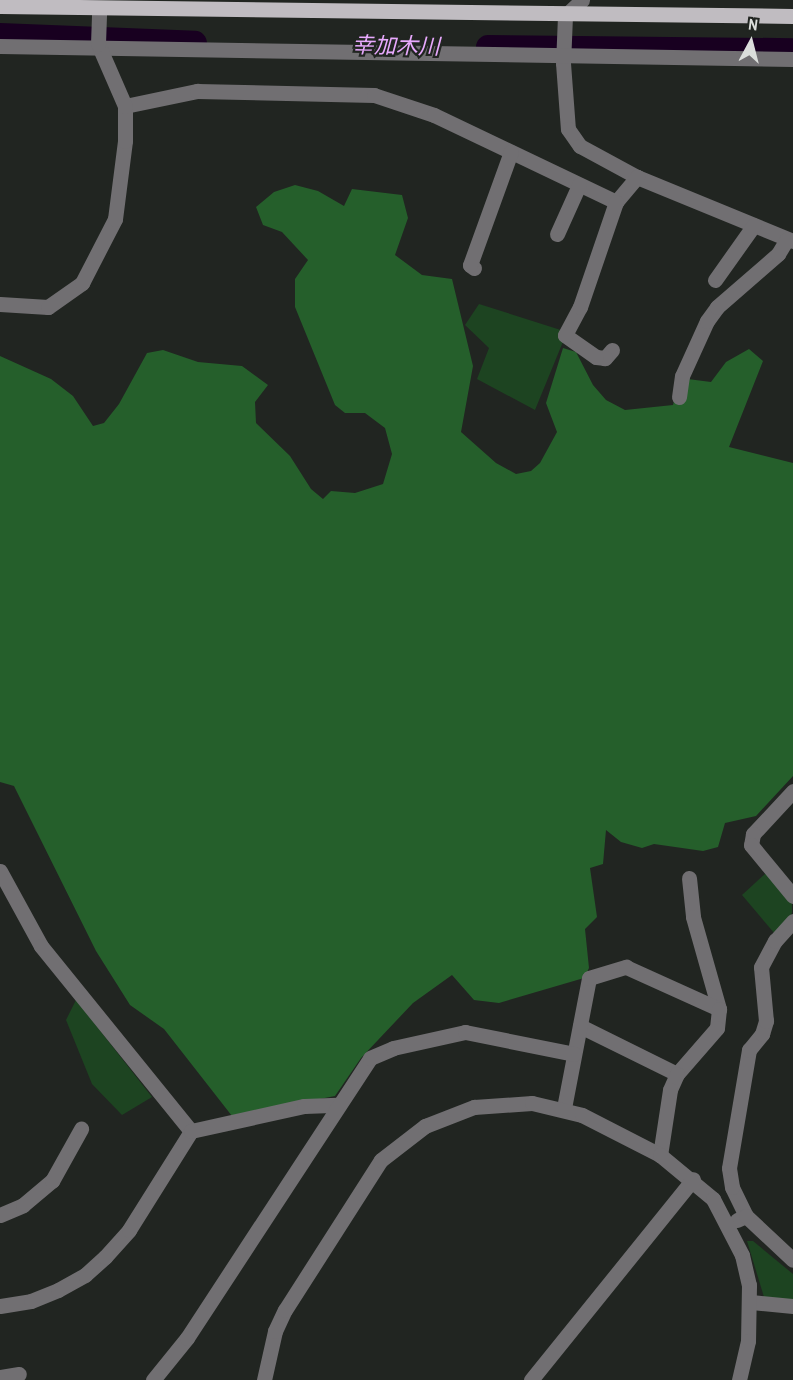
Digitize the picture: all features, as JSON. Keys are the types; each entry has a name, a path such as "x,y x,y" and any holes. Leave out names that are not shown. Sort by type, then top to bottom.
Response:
{"main road":[{"path":"0,6 99,15 307,6 564,22 793,16"}],"street":[{"path":"582,0 564,22 563,56 568,129 580,146 637,177 790,240 778,254 717,307 707,321 682,376 679,397"},
{"path":"0,304 48,307 82,283 115,219 125,141 125,106 98,46 99,15"},
{"path":"0,46 793,59"},
{"path":"125,106 197,91 374,94 405,103 616,202"},
{"path":"474,268 470,265 511,152"},
{"path":"612,350 605,358 596,357 565,335 580,307 616,202 637,177"},
{"path":"557,234 579,185"},
{"path":"715,280 754,225"},
{"path":"793,791 769,822 753,834 751,845 793,896"},
{"path":"0,871 41,945 190,1131"},
{"path":"660,1155 670,1090 678,1074 717,1029 718,1009 693,917 689,878"},
{"path":"793,921 775,941 761,967 766,1021 762,1034 749,1050 729,1168 732,1187 746,1216 793,1260"},
{"path":"564,1108 589,978 626,967 718,1009"},
{"path":"580,1026 678,1074"},
{"path":"153,1380 187,1338 370,1058 426,1039 465,1032 574,1054"},
{"path":"264,1380 275,1331 285,1310 366,1180 400,1143 425,1126 474,1107 532,1103 564,1108 660,1155 693,1179 712,1199 728,1224 742,1255 751,1302 748,1341 739,1380"},
{"path":"0,1306 31,1300 58,1290 85,1275 105,1257 129,1230 190,1131 304,1106 338,1105"},
{"path":"0,1215 23,1205 52,1180 81,1129"},
{"path":"531,1380 693,1179"},
{"path":"728,1224 746,1216"},
{"path":"751,1302 793,1306"},
{"path":"0,1377 19,1374"}],"green space":[{"path":"295,185 318,191 344,206 352,189 402,195 408,218 395,255 422,275 452,279 473,366 461,432 496,463 516,474 531,471 540,463 557,432 546,403 563,348 576,352 593,385 606,400 625,410 673,405 680,378 711,382 726,362 749,349 763,361 729,447 793,463 793,776 756,816 725,823 718,847 703,851 654,844 642,848 621,842 606,830 603,864 590,868 597,917 585,929 589,968 584,978 499,1003 474,1000 452,975 413,1003 361,1058 335,1096 232,1116 164,1029 130,1005 96,951 14,786 0,782 0,356 51,379 73,396 93,426 104,423 119,404 147,353 163,350 198,362 242,366 268,385 255,402 256,423 290,456 311,489 323,499 331,491 355,493 383,484 392,454 385,428 365,413 345,413 335,405 295,307 295,279 308,260 282,232 263,225 256,207 274,192"},
{"path":"479,304 567,332 535,410 477,379 489,348 465,325"},
{"path":"766,873 792,903 792,913 775,934 742,895"},
{"path":"76,1000 152,1097 122,1115 92,1084 66,1020"},
{"path":"747,1241 753,1241 793,1274 793,1300 764,1297"}],"waterway":[{"name":"幸加木川","path":"0,35 195,43"},
{"name":"幸加木川","path":"488,47 793,50"}]}
